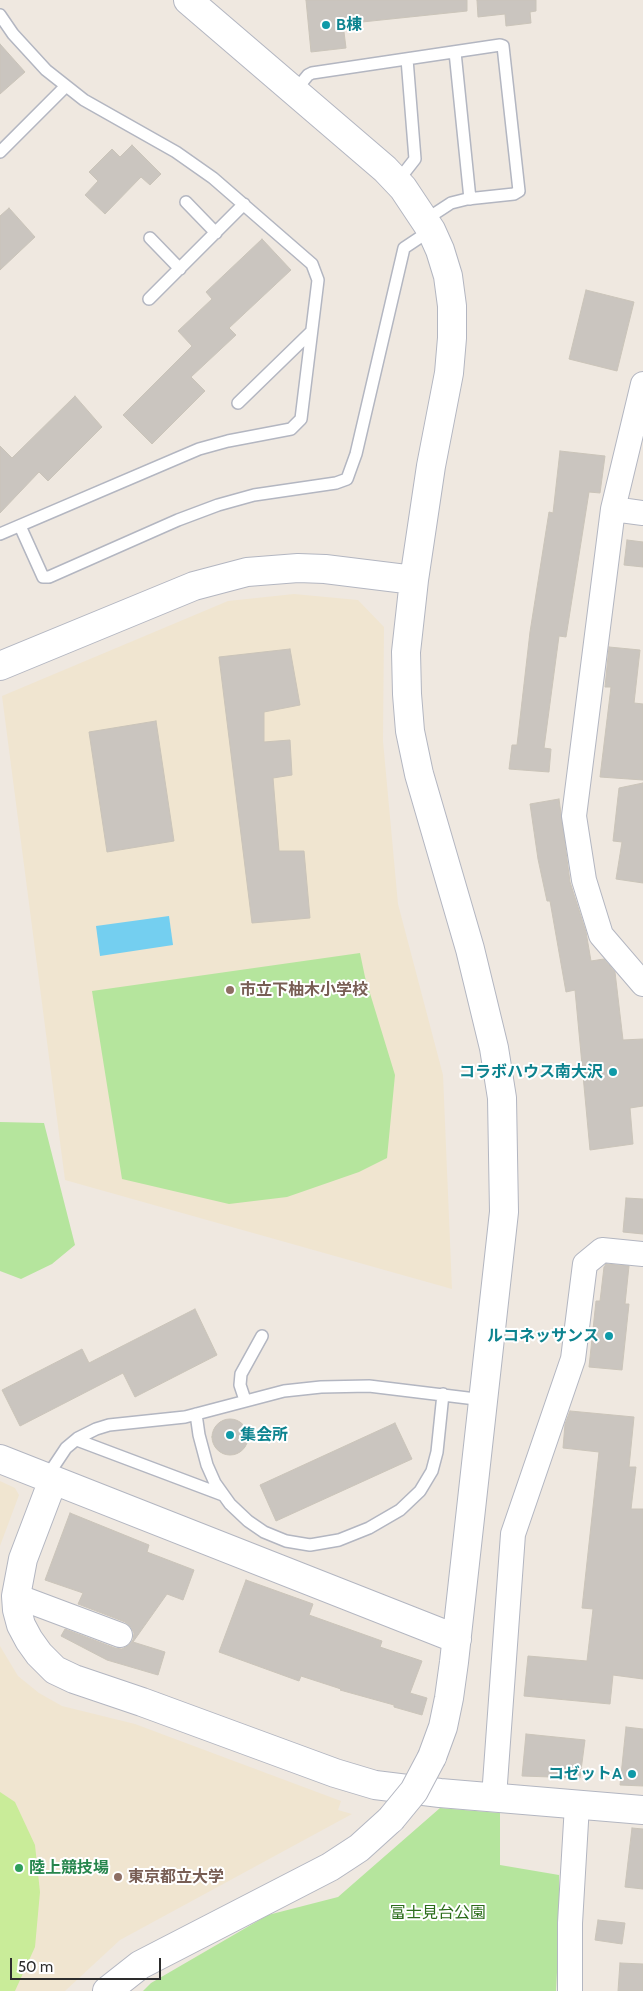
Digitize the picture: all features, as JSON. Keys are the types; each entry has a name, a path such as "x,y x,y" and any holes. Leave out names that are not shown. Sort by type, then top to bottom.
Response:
{"street":[{"path":"107,1991 140,1965 338,1862 359,1848 391,1819 414,1791 432,1757 443,1727 450,1698 504,1212 502,1098 494,1048 483,998 419,774 410,731 406,652 414,580 431,466 449,373 452,306 448,276 440,250 428,225 397,182 385,169 188,0"},
{"path":"643,384 613,509 574,816 584,880 601,935 643,984"},
{"path":"613,509 643,513"},
{"path":"0,666 194,586 247,572 282,569 325,569 414,580"},
{"path":"494,1797 514,1534 573,1359 585,1264 602,1250 643,1254"},
{"path":"0,1459 457,1639"},
{"path":"49,1479 23,1558 16,1596 21,1625 39,1654 55,1670 74,1679 335,1773 375,1784 440,1793 643,1810"},
{"path":"16,1596 120,1635"},
{"path":"570,1991 570,1923 577,1805"}],"lane":[{"path":"0,15 12,34 46,70 84,100 176,152 214,178 312,264 318,280 301,419 291,429 228,441 198,449 0,534"},
{"path":"20,526 43,577 49,577 178,520 218,505 254,495 336,483 347,479 356,454 404,248 451,203 514,194 519,191 503,46 312,73 308,75 295,92"},
{"path":"455,52 470,199"},
{"path":"397,182 415,159 407,59"},
{"path":"0,152 66,86"},
{"path":"186,202 216,233"},
{"path":"149,299 244,204"},
{"path":"150,238 180,269"},
{"path":"238,403 311,332"},
{"path":"245,1400 240,1384 241,1374 262,1336"},
{"path":"49,1479 66,1448 76,1440 109,1424 164,1420 196,1414 284,1391 352,1385 484,1400"},
{"path":"196,1414 199,1435 207,1464 215,1483 238,1513 256,1528 286,1541 310,1545 339,1540 369,1528 389,1518 412,1500 420,1491 432,1470 437,1452 443,1394"},
{"path":"76,1440 223,1495"}],"shaded area":[{"name":"市立下柚木小学校","path":"294,594 358,600 384,627 383,741 398,904 443,1075 452,1289 65,1180 2,696 228,601"},
{"path":"0,1481 15,1488 19,1495 0,1546"},
{"name":"東京都立大学","path":"0,1646 18,1676 39,1693 62,1706 135,1724 341,1801 338,1810 352,1814 120,1940 65,1991 0,1991"}],"green space":[{"path":"360,953 365,977 395,1075 387,1158 359,1172 287,1197 229,1204 122,1179 92,991"},
{"path":"0,1122 44,1123 75,1245 52,1264 21,1279 0,1271"},
{"name":"陸上競技場","path":"0,1792 15,1802 35,1845 40,1892 35,1947 15,1991 0,1991"},
{"name":"富士見台公園","path":"440,1808 500,1813 500,1865 559,1875 559,1935 556,1991 143,1991 151,1983 268,1915 338,1897"}],"water":[{"path":"169,916 173,945 100,956 96,926"}],"building":[{"name":"B棟","path":"306,0 467,0 467,11 343,24 346,48 311,52"},
{"path":"477,0 536,0 536,11 530,12 531,23 506,26 505,14 478,17"},
{"path":"0,44 25,72 0,94"},
{"path":"132,145 161,174 150,185 141,177 105,214 85,195 98,181 89,172 112,149 120,157"},
{"path":"9,208 35,237 0,270 0,216"},
{"path":"262,239 291,270 229,328 236,335 191,377 205,391 152,444 123,415 192,346 178,331 212,299 206,292"},
{"path":"586,290 634,302 617,371 569,359"},
{"path":"75,396 102,427 48,481 39,472 0,513 0,446 12,458"},
{"path":"560,451 605,456 600,493 589,492 566,637 559,636 544,748 551,749 549,772 509,769 512,745 517,745 530,632 549,512 553,513"},
{"path":"627,540 643,542 643,567 624,565"},
{"path":"609,647 640,650 634,703 643,704 643,780 600,777 611,687 605,687"},
{"path":"290,649 300,705 264,712 264,742 290,740 292,775 273,778 279,851 304,851 310,918 252,923 219,657"},
{"path":"156,721 174,841 107,852 89,732"},
{"path":"643,783 643,883 616,879 622,842 613,841 619,788"},
{"path":"559,799 570,882 586,932 591,961 604,959 615,972 623,1040 643,1039 643,1106 630,1108 633,1144 590,1150 575,990 566,992 550,901 547,901 538,859 530,804"},
{"path":"626,1198 643,1199 643,1234 623,1232"},
{"name":"ルコネッサンス","path":"606,1264 629,1266 625,1304 629,1304 622,1370 589,1367 596,1301 600,1301"},
{"path":"195,1309 217,1355 135,1397 123,1373 20,1426 2,1390 82,1349 89,1363"},
{"path":"570,1411 634,1417 629,1467 636,1467 631,1509 643,1509 643,1679 613,1675 610,1704 524,1696 528,1656 587,1661 593,1609 582,1608 599,1452 563,1448 565,1424"},
{"name":"集会所","path":"230,1419 237,1420 243,1424 247,1430 247,1444 243,1450 237,1454 230,1455 223,1454 217,1450 213,1444 212,1437 213,1430 217,1424 223,1420"},
{"path":"395,1423 412,1459 276,1521 260,1485"},
{"path":"70,1513 149,1545 147,1552 194,1570 183,1600 167,1594 133,1642 165,1652 158,1675 107,1660 61,1636 65,1629 122,1649 133,1640 134,1633 125,1622 78,1604 83,1593 45,1580"},
{"path":"246,1580 313,1604 309,1615 382,1641 380,1647 422,1661 410,1693 427,1698 422,1715 301,1676 299,1681 219,1652"},
{"path":"626,1727 643,1729 643,1786 620,1785"},
{"path":"526,1734 585,1740 580,1778 522,1776"},
{"path":"632,1828 643,1829 643,1889 625,1887"},
{"path":"598,1920 625,1923 622,1944 595,1940"},
{"path":"620,1963 643,1964 643,1991 618,1991"}],"place":[{"name":"B棟","path":"326,25"},
{"name":"市立下柚木小学校","path":"230,990"},
{"name":"コラボハウス南大沢","path":"613,1072"},
{"name":"ルコネッサンス","path":"609,1336"},
{"name":"集会所","path":"230,1435"},
{"name":"コゼットA","path":"632,1774"},
{"name":"陸上競技場","path":"19,1868"},
{"name":"東京都立大学","path":"118,1877"}]}
